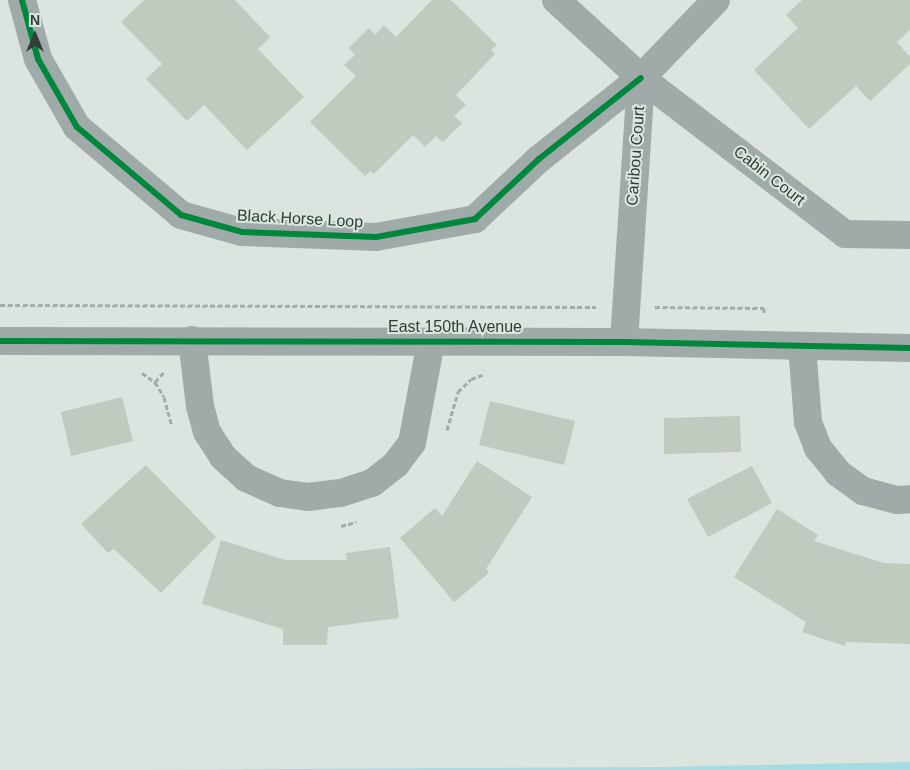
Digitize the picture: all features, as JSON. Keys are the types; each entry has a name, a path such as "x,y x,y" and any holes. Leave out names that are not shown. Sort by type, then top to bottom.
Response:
{"street":[{"name":"Black Horse Loop","path":"22,0 38,59 77,127 181,215 242,232 376,237 475,219 539,159 641,78"},
{"path":"556,0 641,78 716,0"},
{"name":"Cabin Court","path":"641,78 845,234 910,235"},
{"name":"Caribou Court","path":"624,342 641,78"},
{"path":"192,340 200,406 207,432 223,457 246,478 280,493 308,497 341,493 372,483 396,464 412,442 431,340"},
{"name":"East 150th Avenue","path":"0,341 431,340 910,348"},
{"path":"802,346 808,422 818,448 838,473 863,491 897,500 910,499"}],"path":[{"path":"0,304 764,308"}],"water":[{"path":"910,762 910,770 133,770 662,767"}],"building":[{"path":"144,0 235,0 270,37 258,49 304,97 247,150 204,105 187,121 146,79 162,64 121,22"},
{"path":"432,0 451,0 497,45 491,50 495,54 456,95 466,105 454,116 462,123 443,142 436,136 425,147 413,135 374,174 370,171 365,176 310,122 356,76 344,65 355,55 349,48 369,28 375,35 384,25 396,37"},
{"path":"802,0 910,0 910,30 897,42 910,57 910,64 870,101 856,86 809,129 754,70 798,28 786,15"},
{"path":"122,397 133,441 71,456 61,412"},
{"path":"490,401 575,421 564,465 479,445"},
{"path":"740,416 741,452 664,454 664,418"},
{"path":"477,461 532,497 486,569 489,573 454,602 400,538 435,508 442,516"},
{"path":"146,465 216,537 161,593 114,549 108,553 81,524"},
{"path":"752,466 772,503 708,537 687,499"},
{"path":"777,509 818,535 814,541 884,563 910,564 910,644 846,642 845,646 802,632 806,622 734,577"},
{"path":"221,540 285,560 347,560 346,553 390,547 399,618 328,627 327,645 283,645 283,629 202,604"}],"cycle path":[{"path":"22,0 38,59 77,127 181,215 242,232 376,237 475,219 539,159 641,78"},
{"path":"0,341 624,342 910,348"}]}
